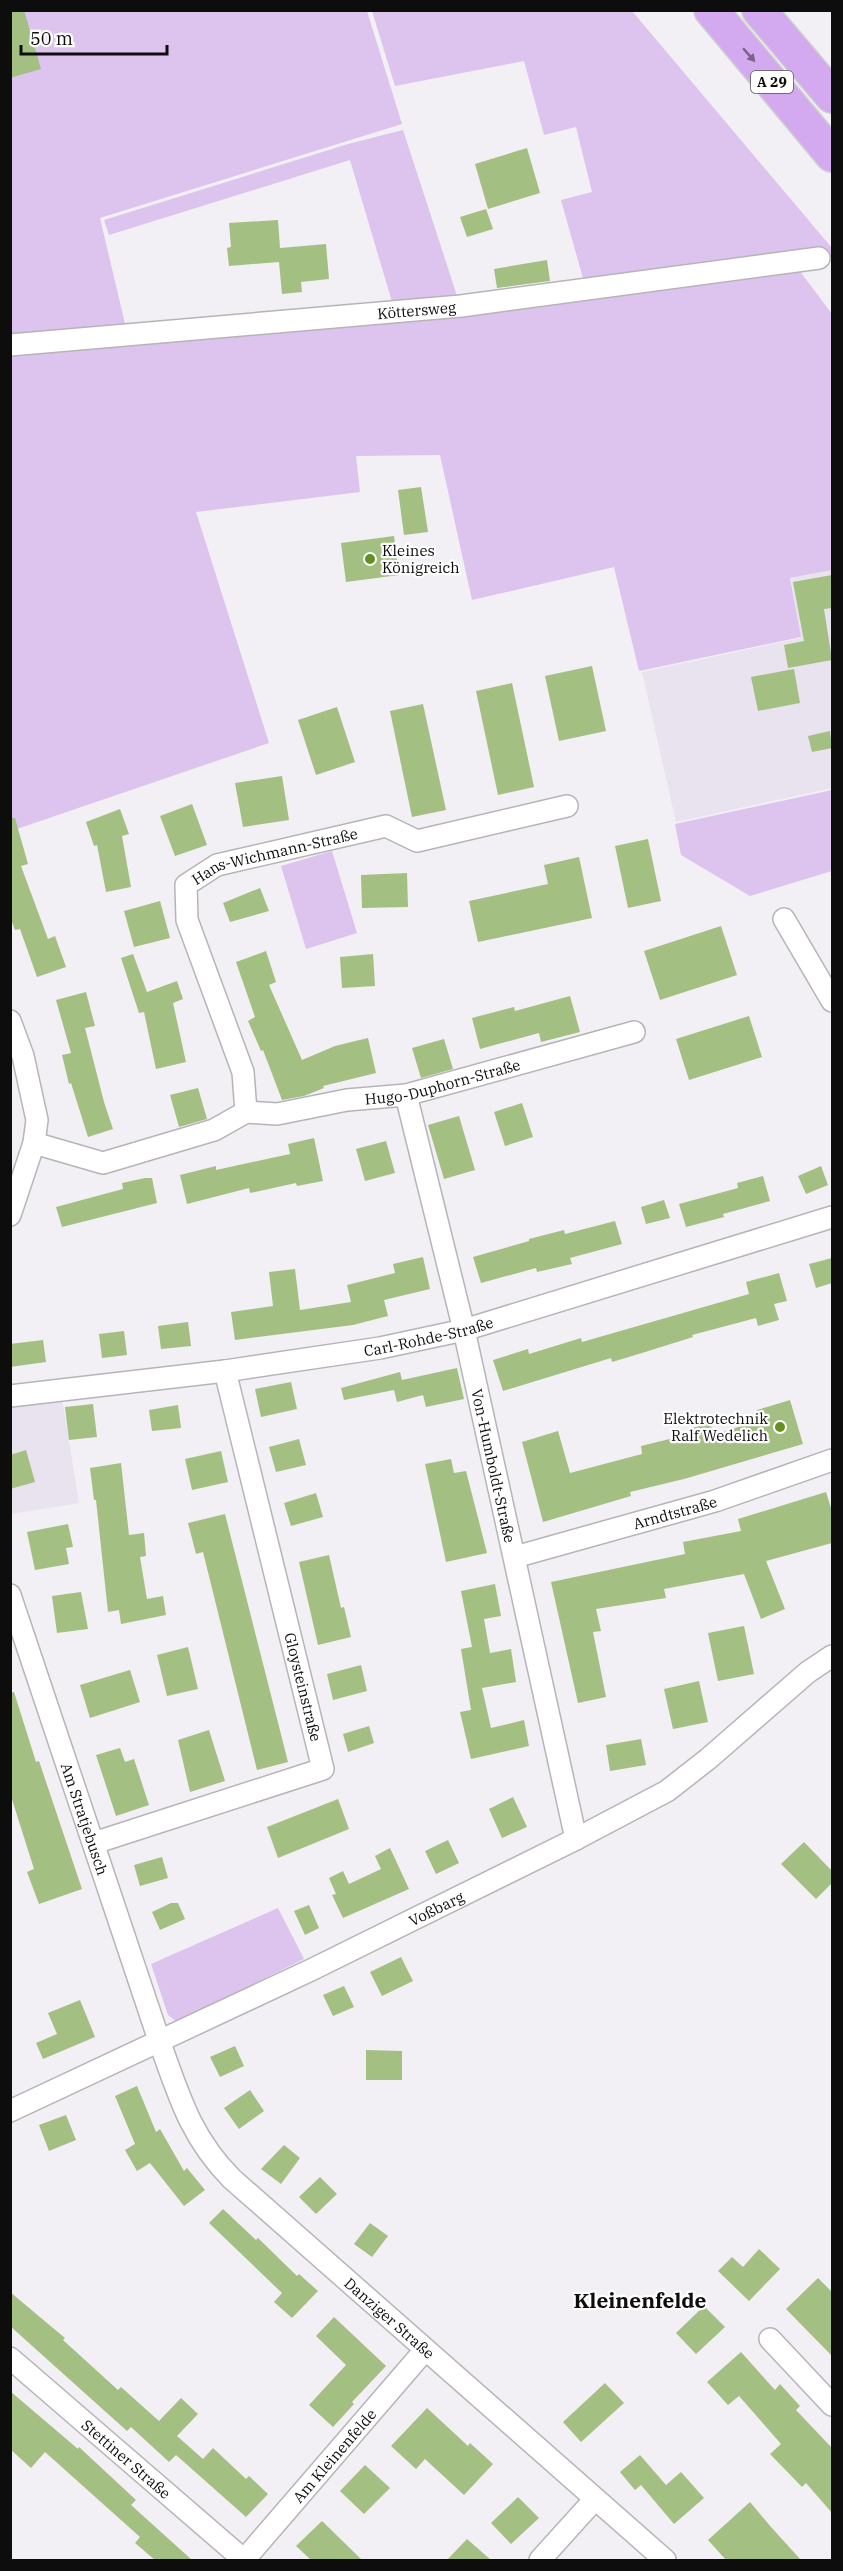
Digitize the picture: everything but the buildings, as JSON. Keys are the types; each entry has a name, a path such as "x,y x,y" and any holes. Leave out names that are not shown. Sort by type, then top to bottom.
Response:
{"highway":[{"name":"A 29","path":"711,10 832,155"},
{"name":"A 29","path":"759,10 832,96"}],"street":[{"name":"Köttersweg","path":"10,345 461,306 819,258"},
{"name":"Hans-Wichmann-Straße","path":"246,1112 243,1072 188,920 186,885 217,865 386,826 417,842 567,806"},
{"path":"784,919 832,997"},
{"path":"10,1021 23,1056 37,1120 34,1143 10,1215"},
{"name":"Hugo-Duphorn-Straße","path":"246,1112 277,1114 347,1100 406,1095 634,1032"},
{"name":"Von-Humboldt-Straße","path":"406,1095 464,1330 576,1839"},
{"path":"34,1143 103,1163 214,1130 246,1112"},
{"name":"Carl-Rohde-Straße","path":"10,1396 225,1371 380,1348 464,1330 832,1217"},
{"name":"Gloysteinstraße","path":"94,1843 323,1769 225,1371"},
{"name":"Arndtstraße","path":"515,1557 715,1501 832,1460"},
{"name":"Am Stratjebusch","path":"10,1595 160,2043"},
{"name":"Voßbarg","path":"10,2111 160,2043 576,1839 667,1791 708,1759 808,1672 832,1656"},
{"name":"Danziger Straße","path":"160,2043 186,2113 199,2141 215,2162 664,2560"},
{"path":"771,2339 832,2405"},
{"name":"Am Kleinenfelde","path":"244,2560 425,2350"},
{"name":"Stettiner Straße","path":"10,2358 244,2560"},
{"path":"540,2560 595,2499"}],"shaded area":[{"path":"10,11 367,11 402,124 100,218 126,328 11,345"},
{"path":"372,11 632,11 832,248 832,256 793,262 832,314 832,570 790,578 801,637 639,671 614,567 472,600 440,455 356,456 360,492 196,512 269,743 11,831 10,352 395,312 350,160 109,235 104,220 348,144 403,130 460,305 586,289 561,200 592,192 576,127 544,135 524,61 395,86"},
{"path":"832,570 832,788 676,822 642,672 801,638 791,578"},
{"path":"832,790 832,871 750,896 681,855 675,824"},
{"path":"332,851 357,933 306,949 281,866"},
{"path":"62,1398 79,1503 11,1514 11,1404"},
{"path":"278,1908 304,1959 177,2022 168,2015 151,1964"}],"place":[{"name":"Kleines Königreich","path":"370,559"},
{"name":"Elektrotechnik Ralf Wedelich","path":"780,1427"}],"district":[{"name":"Kleinenfelde","path":"640,2300"}]}
